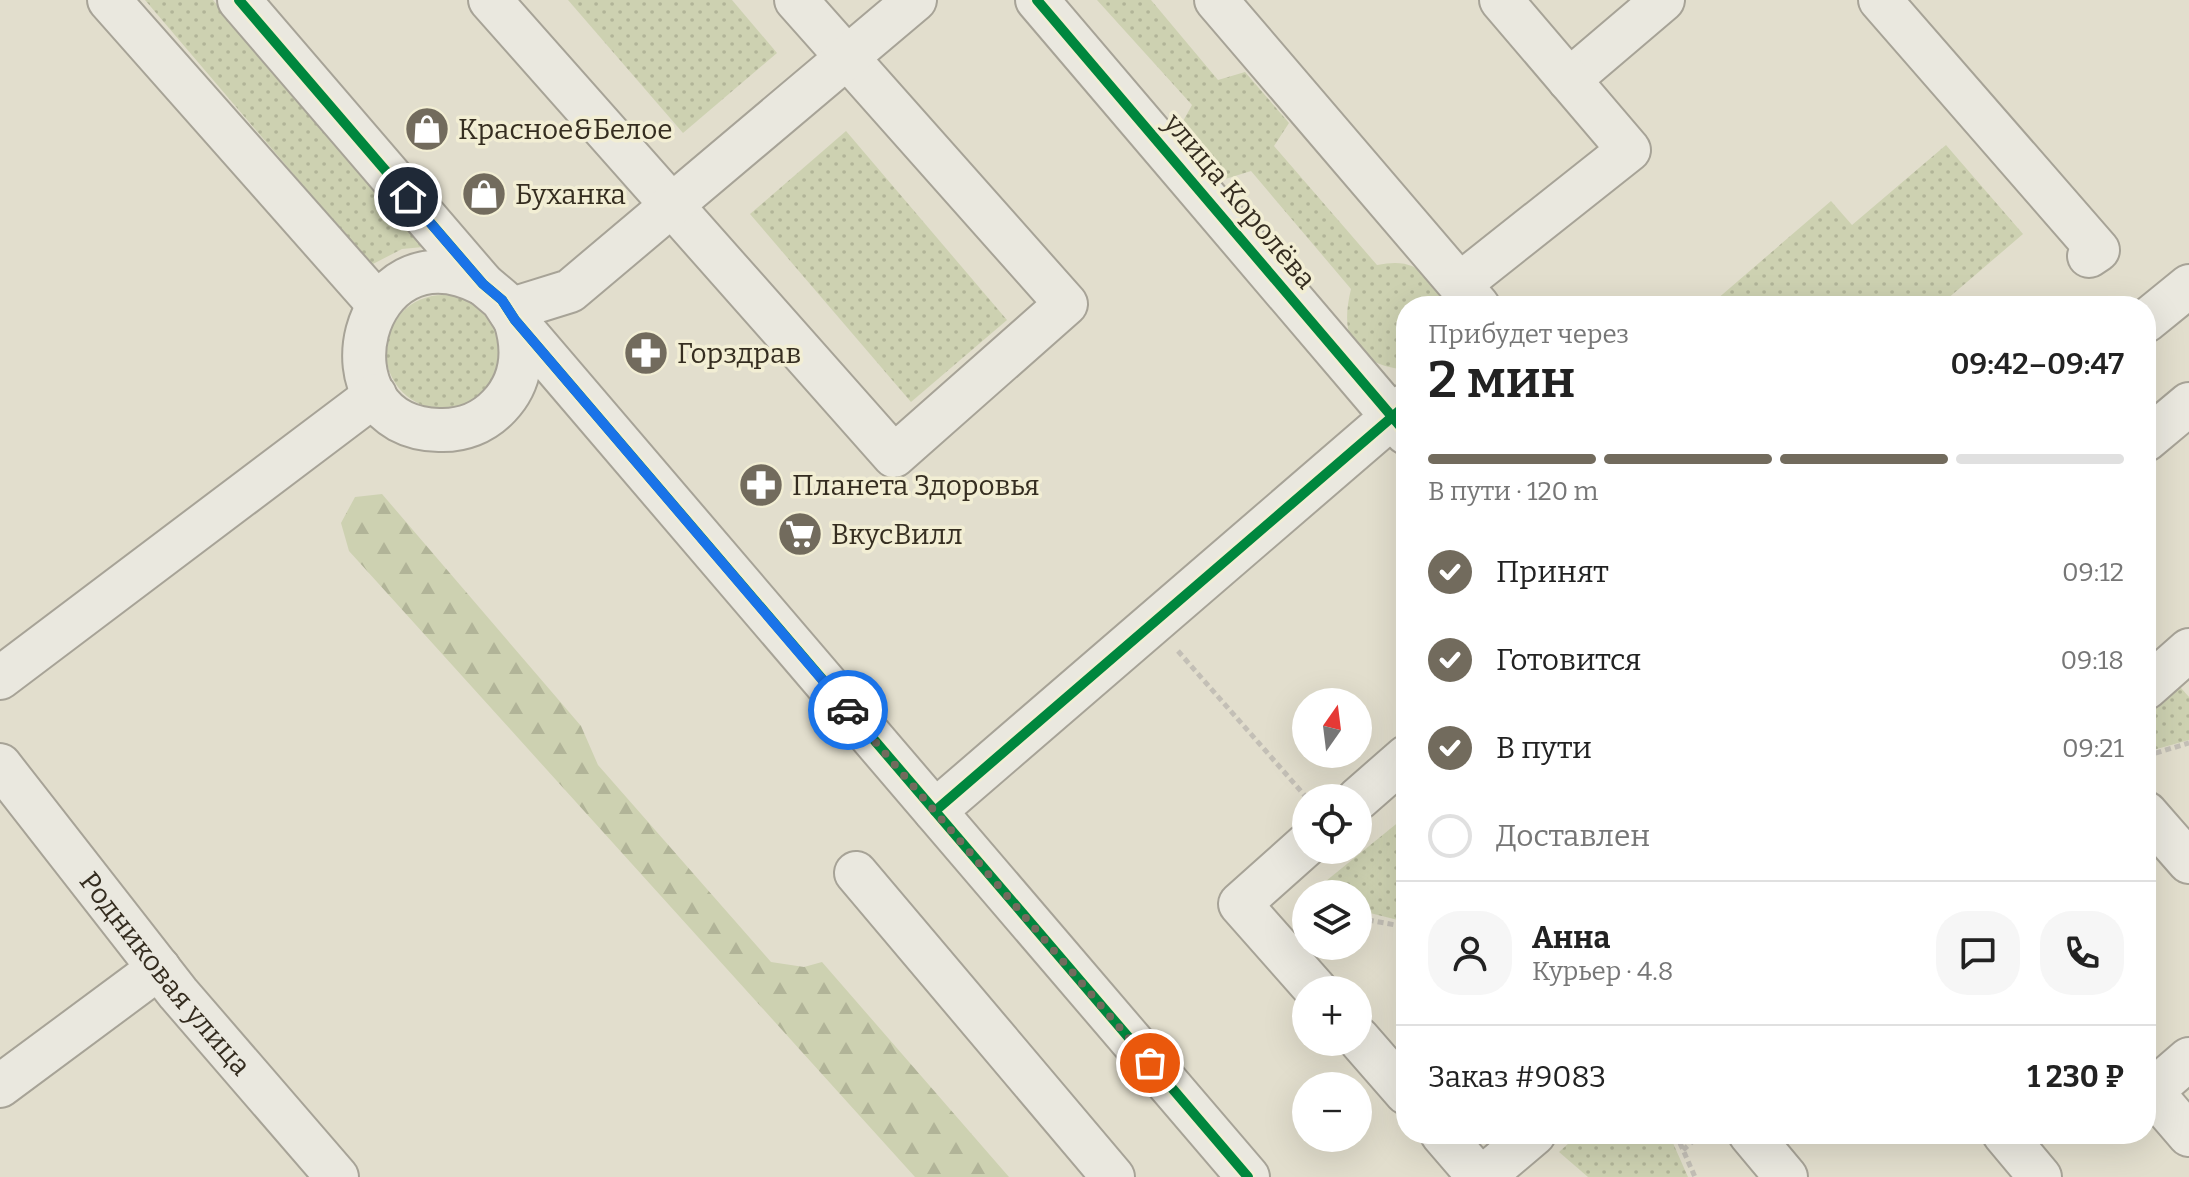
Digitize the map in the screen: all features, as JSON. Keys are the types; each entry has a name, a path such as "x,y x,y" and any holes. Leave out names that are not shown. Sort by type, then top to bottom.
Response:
{"street":[{"path":"109,0 378,304"},
{"path":"239,0 1248,1177"},
{"path":"490,0 894,456 1066,304 796,0"},
{"path":"502,305 570,291 849,59 915,0"},
{"name":"улица Королёва","path":"1037,0 1396,412"},
{"path":"1216,0 1469,295 1629,150 1501,0"},
{"path":"1569,80 1663,0"},
{"path":"1880,0 2098,250 2089,256"},
{"path":"446,272 502,305 521,347 518,374 506,399 474,425 447,431 419,427 394,415 375,395 364,370 363,342 378,304 397,286 420,275 446,272"},
{"path":"2156,313 2189,286"},
{"path":"0,678 375,395"},
{"path":"2156,432 2189,404"},
{"path":"935,811 1153,623 1396,422"},
{"path":"2156,679 2189,650"},
{"name":"Родниковая улица","path":"0,765 159,968 337,1177"},
{"path":"1372,787 1396,766"},
{"path":"2156,824 2189,862"},
{"path":"1292,858 1240,904 1304,976"},
{"path":"856,873 1113,1177"},
{"path":"0,1086 159,968"},
{"path":"1372,1054 1396,1082"},
{"path":"2156,1083 2189,1059"},
{"path":"2156,1096 2189,1135"},
{"path":"1451,1144 1481,1177 1522,1144"},
{"path":"1758,1144 1786,1177"},
{"path":"2012,1144 2040,1177"}],"path":[{"path":"1153,623 1295,784"},
{"path":"2156,753 2189,743"},
{"path":"1372,921 1396,925"},
{"path":"1680,1144 1695,1177"},
{"path":"1683,1150 1690,1144"}],"green space":[{"path":"145,0 213,0 423,247 402,249 371,265"},
{"path":"568,0 732,0 777,53 683,133"},
{"path":"1097,0 1151,0 1218,80 1245,72 1289,123 1274,146 1377,265 1392,263 1413,266 1444,296 1396,296 1396,368 1374,362 1354,346 1347,321 1351,289 1251,171 1219,181 1177,132 1192,105"},
{"path":"846,131 1007,320 911,402 750,214"},
{"path":"1946,145 2023,234 1951,296 1721,296 1831,201 1852,225"},
{"path":"443,295 465,299 484,311 496,330 500,352 496,374 484,393 465,405 443,409 421,405 402,393 390,374 386,352 390,330 402,311 421,299"},
{"path":"382,494 581,726 598,765 771,962 804,967 822,962 1009,1177 915,1177 349,551 341,523 355,497"},
{"path":"2173,679 2189,697 2189,740 2156,749 2156,695"},
{"path":"1396,824 1396,920 1372,914 1372,880 1327,880 1347,864 1372,864 1372,844"},
{"path":"1568,1144 1673,1144 1688,1177 1588,1177 1559,1152"}],"cycle path":[{"path":"239,0 483,284 502,300 515,320 1248,1177"},
{"path":"1037,0 1396,421"},
{"path":"935,811 1396,414"}],"way so far":[{"path":"848,710 1150,1063"}],"place":[{"name":"Красное&Белое","path":"427,129"},
{"name":"Буханка","path":"484,194"},
{"name":"Горздрав","path":"646,353"},
{"name":"Планета Здоровья","path":"761,485"},
{"name":"ВкусВилл","path":"800,534"}],"route":[{"path":"408,197 483,284 502,300 515,320 848,710"}]}
